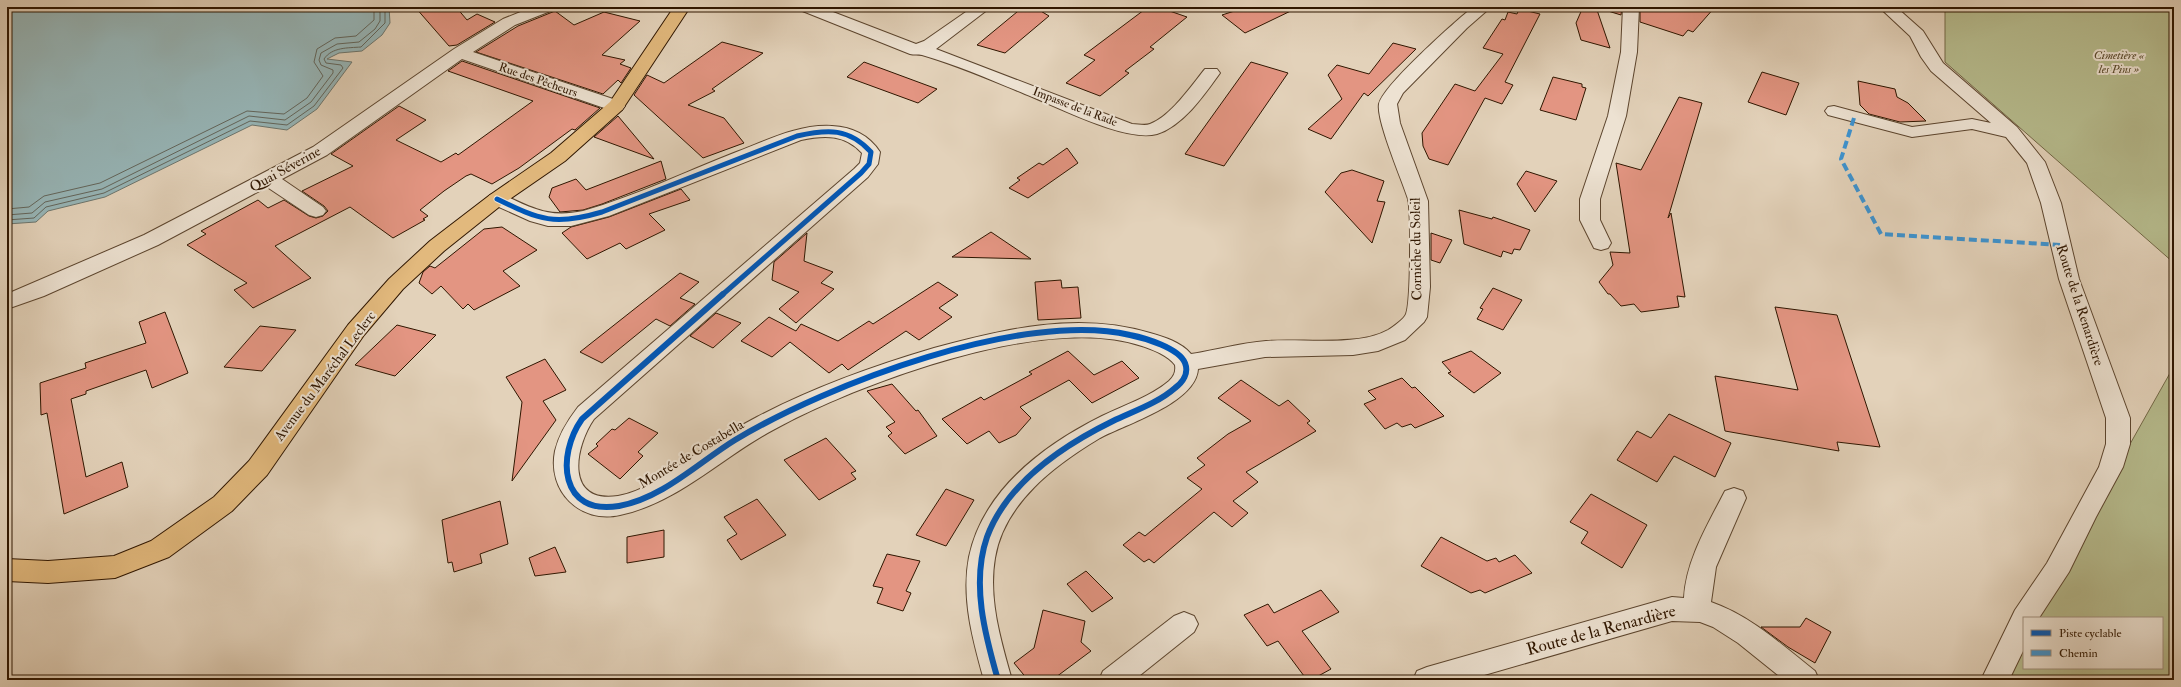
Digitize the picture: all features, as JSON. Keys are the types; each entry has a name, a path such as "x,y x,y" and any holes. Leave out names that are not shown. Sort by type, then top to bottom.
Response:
{"main road":[{"name":"Avenue du Maréchal Leclerc","path":"7,570 48,572 115,567 160,549 217,509 258,468 356,330 396,284 437,246 497,199 558,156 616,106 682,7"}],"street":[{"name":"Quai Séverine","path":"7,302 37,291 151,240 269,179 320,151 460,53 509,22 547,7"},
{"name":"Impasse de la Rade","path":"806,7 911,48 921,49 1107,121 1141,130 1149,130 1163,124 1182,106 1211,73"},
{"path":"921,49 938,40 983,7"},
{"name":"Corniche du Soleil","path":"1185,363 1265,349 1353,347 1378,343 1397,335 1416,317 1420,287 1418,201 1391,123 1388,104 1396,90 1461,25 1483,7"},
{"path":"1601,243 1590,220 1590,199 1617,116 1630,44 1631,7"},
{"name":"Route de la Renardière","path":"1887,7 1917,34 1929,57 1937,67 2013,133 2030,151 2041,171 2051,203 2069,279 2118,418 2120,433 2117,454 2111,468 2086,510 2059,565 2026,617"},
{"name":"Rue des Pêcheurs","path":"460,53 616,106"},
{"path":"1834,111 1912,132 1972,124 2013,133"},
{"name":"Montée de Costabella","path":"497,199 540,219 557,222 573,221 602,212 786,139 809,132 831,130 851,135 859,139 871,152 869,164 861,173 586,413 571,437 566,456 566,471 572,491 576,496 588,504 605,508 635,502 655,492 736,440 854,381 972,346 1029,334 1057,330 1112,331 1167,348 1178,353 1185,363"},
{"path":"269,179 316,211"},
{"path":"998,680 989,650 981,604 982,558 994,521 1003,507 1048,462 1103,425 1172,391 1185,378 1187,368 1185,363"},
{"path":"1698,611 1696,596 1698,582 1704,562 1734,498"},
{"name":"Route de la Renardière","path":"1427,680 1508,654 1672,609 1708,612 1727,622 1758,642 1805,680"},
{"path":"1995,680 2023,623"},
{"path":"1113,680 1184,624"}],"green space":[{"name":"Cimetière « les Pins »","path":"1945,7 2174,7 2174,263 1945,62"},
{"path":"2174,366 2174,680 1997,680 2023,634 2023,669 2163,669 2163,617 2033,617"}],"water":[{"path":"7,7 389,7 390,23 382,35 362,51 339,53 327,59 352,62 317,109 287,130 252,125 105,197 48,211 36,222 7,224"}],"building":[{"path":"415,7 456,7 467,20 477,14 495,22 457,45 449,46"},
{"path":"1023,7 1034,7 1049,16 1005,53 977,45"},
{"path":"1148,7 1158,7 1187,17 1150,47 1154,49 1125,71 1129,73 1100,96 1066,83 1095,60 1084,55"},
{"path":"1247,7 1299,7 1245,33 1222,15"},
{"path":"1583,7 1596,7 1610,48 1581,40 1576,23"},
{"path":"1608,7 1622,7 1621,15 1608,11"},
{"path":"1640,7 1715,7 1693,32 1688,30 1683,36 1640,22"},
{"path":"1519,9 1540,14 1505,82 1513,85 1502,104 1485,98 1448,165 1429,159 1423,146 1422,133 1455,84 1475,91 1503,54 1483,48 1502,19 1505,20 1508,12 1517,14"},
{"path":"555,11 574,25 604,12 640,21 602,55 625,60 620,64 631,68 621,83 618,80 603,94 476,52 518,26"},
{"path":"722,42 763,53 712,89 715,91 688,105 724,118 744,143 703,158 634,95 647,75 664,83"},
{"path":"1393,43 1416,49 1368,96 1364,93 1331,139 1308,129 1342,99 1328,75 1337,65 1369,74"},
{"path":"462,61 600,108 575,130 572,129 519,168 492,184 471,174 466,176 420,210 428,216 423,219 425,220 393,238 350,207 275,246 311,278 253,308 234,290 247,283 187,245 206,234 201,231 258,200 268,208 284,200 309,216 316,218 323,216 328,211 324,206 302,191 353,166 331,154 399,106 426,120 396,140 441,162 456,153 458,155 533,101 448,71"},
{"path":"864,62 937,89 918,103 847,77"},
{"path":"1251,62 1288,73 1224,166 1185,154"},
{"path":"1762,72 1799,83 1786,115 1748,102"},
{"path":"1553,77 1582,84 1582,87 1586,88 1576,120 1540,110"},
{"path":"1858,81 1895,89 1897,97 1908,103 1926,121 1900,122 1869,114 1860,105"},
{"path":"1679,97 1702,103 1668,218 1671,213 1685,297 1677,296 1679,307 1641,312 1634,304 1621,306 1610,294 1608,294 1599,282 1613,265 1610,252 1630,253 1616,163 1641,170"},
{"path":"618,116 654,159 594,137"},
{"path":"1067,148 1078,163 1028,198 1009,188 1020,180 1017,178 1039,163 1043,165"},
{"path":"661,161 666,179 602,204 583,210 560,212 549,197 552,188 576,179 586,190"},
{"path":"1352,170 1384,181 1377,201 1385,202 1372,243 1325,192 1341,173"},
{"path":"1526,171 1557,181 1535,212 1517,184"},
{"path":"681,189 690,200 649,214 665,230 626,249 620,243 587,259 562,233 571,227 609,217"},
{"path":"1459,210 1492,219 1493,217 1530,230 1520,250 1514,249 1512,254 1503,251 1501,257 1464,244"},
{"path":"502,227 537,250 503,271 520,286 474,310 468,304 463,309 441,286 432,294 419,283 423,272 430,266 435,268 484,229"},
{"path":"991,232 1031,259 952,257"},
{"path":"807,233 804,261 833,272 821,283 834,289 796,323 779,309 799,292 772,280 774,262"},
{"path":"1431,233 1452,240 1440,263 1431,260"},
{"path":"680,273 699,282 680,298 695,304 670,326 656,319 602,363 580,352"},
{"path":"1061,280 1062,288 1078,287 1081,318 1038,320 1035,282"},
{"path":"938,282 958,295 939,308 952,317 919,340 906,331 848,370 842,364 829,373 790,342 772,357 741,341 769,317 796,331 801,324 838,341 869,321 873,324"},
{"path":"1493,288 1522,300 1503,330 1477,319 1483,309 1480,308"},
{"path":"1775,307 1837,315 1880,447 1837,442 1839,451 1725,431 1715,376 1798,390"},
{"path":"165,312 188,373 152,388 146,370 86,391 86,394 71,399 86,477 122,462 128,487 64,514 47,413 41,415 40,383 86,368 85,363 146,343 139,322"},
{"path":"716,313 741,323 713,348 690,336"},
{"path":"397,325 436,335 395,376 355,365"},
{"path":"260,326 296,330 262,371 224,367"},
{"path":"1068,351 1094,375 1122,361 1139,378 1092,403 1069,380 1020,407 1031,418 1016,435 999,443 989,431 967,444 942,419 981,397 984,400 1032,374 1029,372"},
{"path":"1471,351 1501,373 1474,393 1448,373 1451,372 1442,362"},
{"path":"545,359 566,390 543,401 556,420 512,481 522,402 506,377"},
{"path":"1402,378 1412,388 1415,387 1444,416 1415,428 1411,424 1402,427 1397,423 1385,429 1364,404 1376,399 1368,391"},
{"path":"1241,380 1279,406 1288,400 1310,421 1307,423 1316,431 1246,472 1258,482 1233,501 1248,513 1232,527 1214,512 1154,563 1149,559 1144,562 1123,545 1139,532 1145,536 1202,489 1187,478 1205,465 1197,458 1228,434 1251,421 1218,398"},
{"path":"892,384 916,411 918,410 937,436 905,454 888,436 892,433 886,427 895,422 867,391"},
{"path":"1669,414 1731,443 1715,477 1674,456 1657,482 1617,460 1637,431 1651,438"},
{"path":"629,418 658,433 638,452 643,456 620,479 588,454 598,446 596,444 612,429 615,430"},
{"path":"826,438 856,471 851,473 856,479 819,500 784,460"},
{"path":"946,489 974,500 946,546 916,535"},
{"path":"1591,494 1647,525 1622,568 1581,543 1588,532 1570,522"},
{"path":"757,499 786,535 741,560 727,540 737,534 724,517"},
{"path":"500,501 508,544 480,554 482,563 454,572 452,562 448,563 442,520"},
{"path":"664,530 664,557 627,563 627,537"},
{"path":"1441,537 1487,561 1496,558 1499,562 1515,555 1532,573 1485,593 1480,590 1471,593 1421,566"},
{"path":"555,547 566,572 535,576 529,558"},
{"path":"887,554 920,561 906,591 911,593 903,611 877,603 883,588 873,586"},
{"path":"1086,571 1113,598 1092,612 1067,584"},
{"path":"1321,590 1339,612 1302,631 1331,669 1311,680 1307,680 1278,641 1267,646 1244,615 1268,604 1274,613"},
{"path":"1043,610 1085,621 1081,642 1091,651 1052,680 1028,680 1014,663 1034,648"},
{"path":"1806,618 1831,632 1815,663 1788,647 1761,627 1800,627"}],"marked path":[{"path":"1854,118 1841,159 1881,234 2060,245"}],"cycle path":[{"path":"497,199 525,213 537,217 559,221 571,220 602,212 786,139 809,133 832,131 853,136 863,143 871,152 869,164 861,173 586,413 571,438 567,452 566,465 568,478 572,489 579,498 589,504 602,507 618,506 632,502 663,488 735,440 824,395 885,371 949,352 1035,333 1089,330 1126,334 1166,347 1180,356 1186,364 1187,371 1185,377 1178,386 1158,400 1092,432 1054,456 1018,489 995,519 987,538 982,558 980,578 983,620 998,680"}]}
